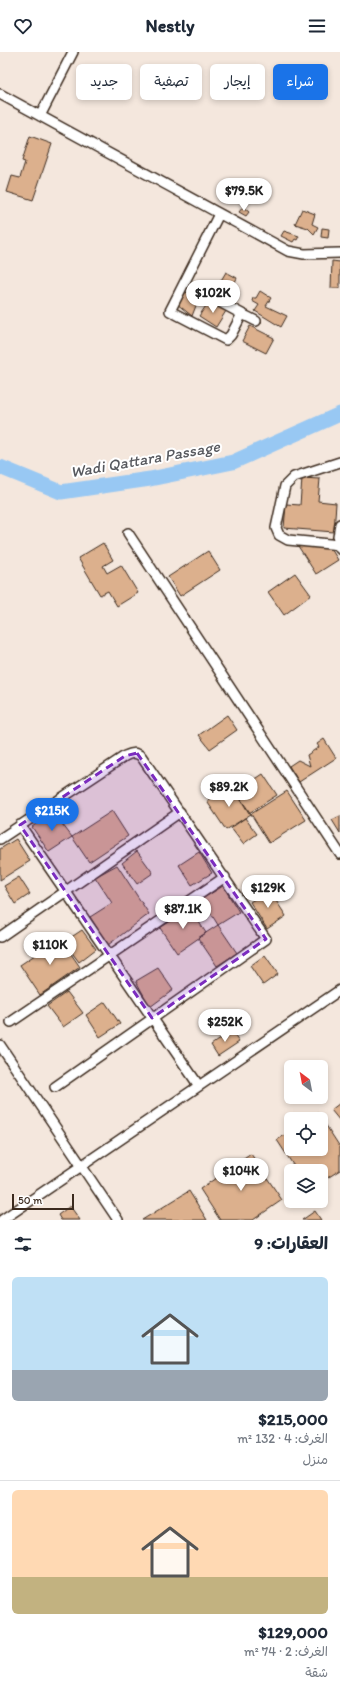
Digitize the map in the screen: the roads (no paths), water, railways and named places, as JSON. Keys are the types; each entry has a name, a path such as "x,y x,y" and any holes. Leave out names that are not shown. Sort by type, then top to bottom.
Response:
{"street":[{"path":"40,116 73,52"},
{"path":"0,94 219,214 293,252 304,254 340,253"},
{"path":"219,214 170,311 226,340 231,335 242,314"},
{"path":"200,291 256,321"},
{"path":"340,462 294,477 285,486 276,528 279,535 288,540 339,546 340,524"},
{"path":"128,533 340,854"},
{"path":"0,839 132,753 137,753 142,756 266,939 54,1087"},
{"path":"0,937 180,812"},
{"path":"20,825 198,1086"},
{"path":"11,1022 225,877"},
{"path":"2,1220 340,990"},
{"path":"0,1046 118,1220"}],"waterway":[{"name":"Wadi Qattara Passage","path":"0,467 61,492 150,479 233,462 340,414"}]}
